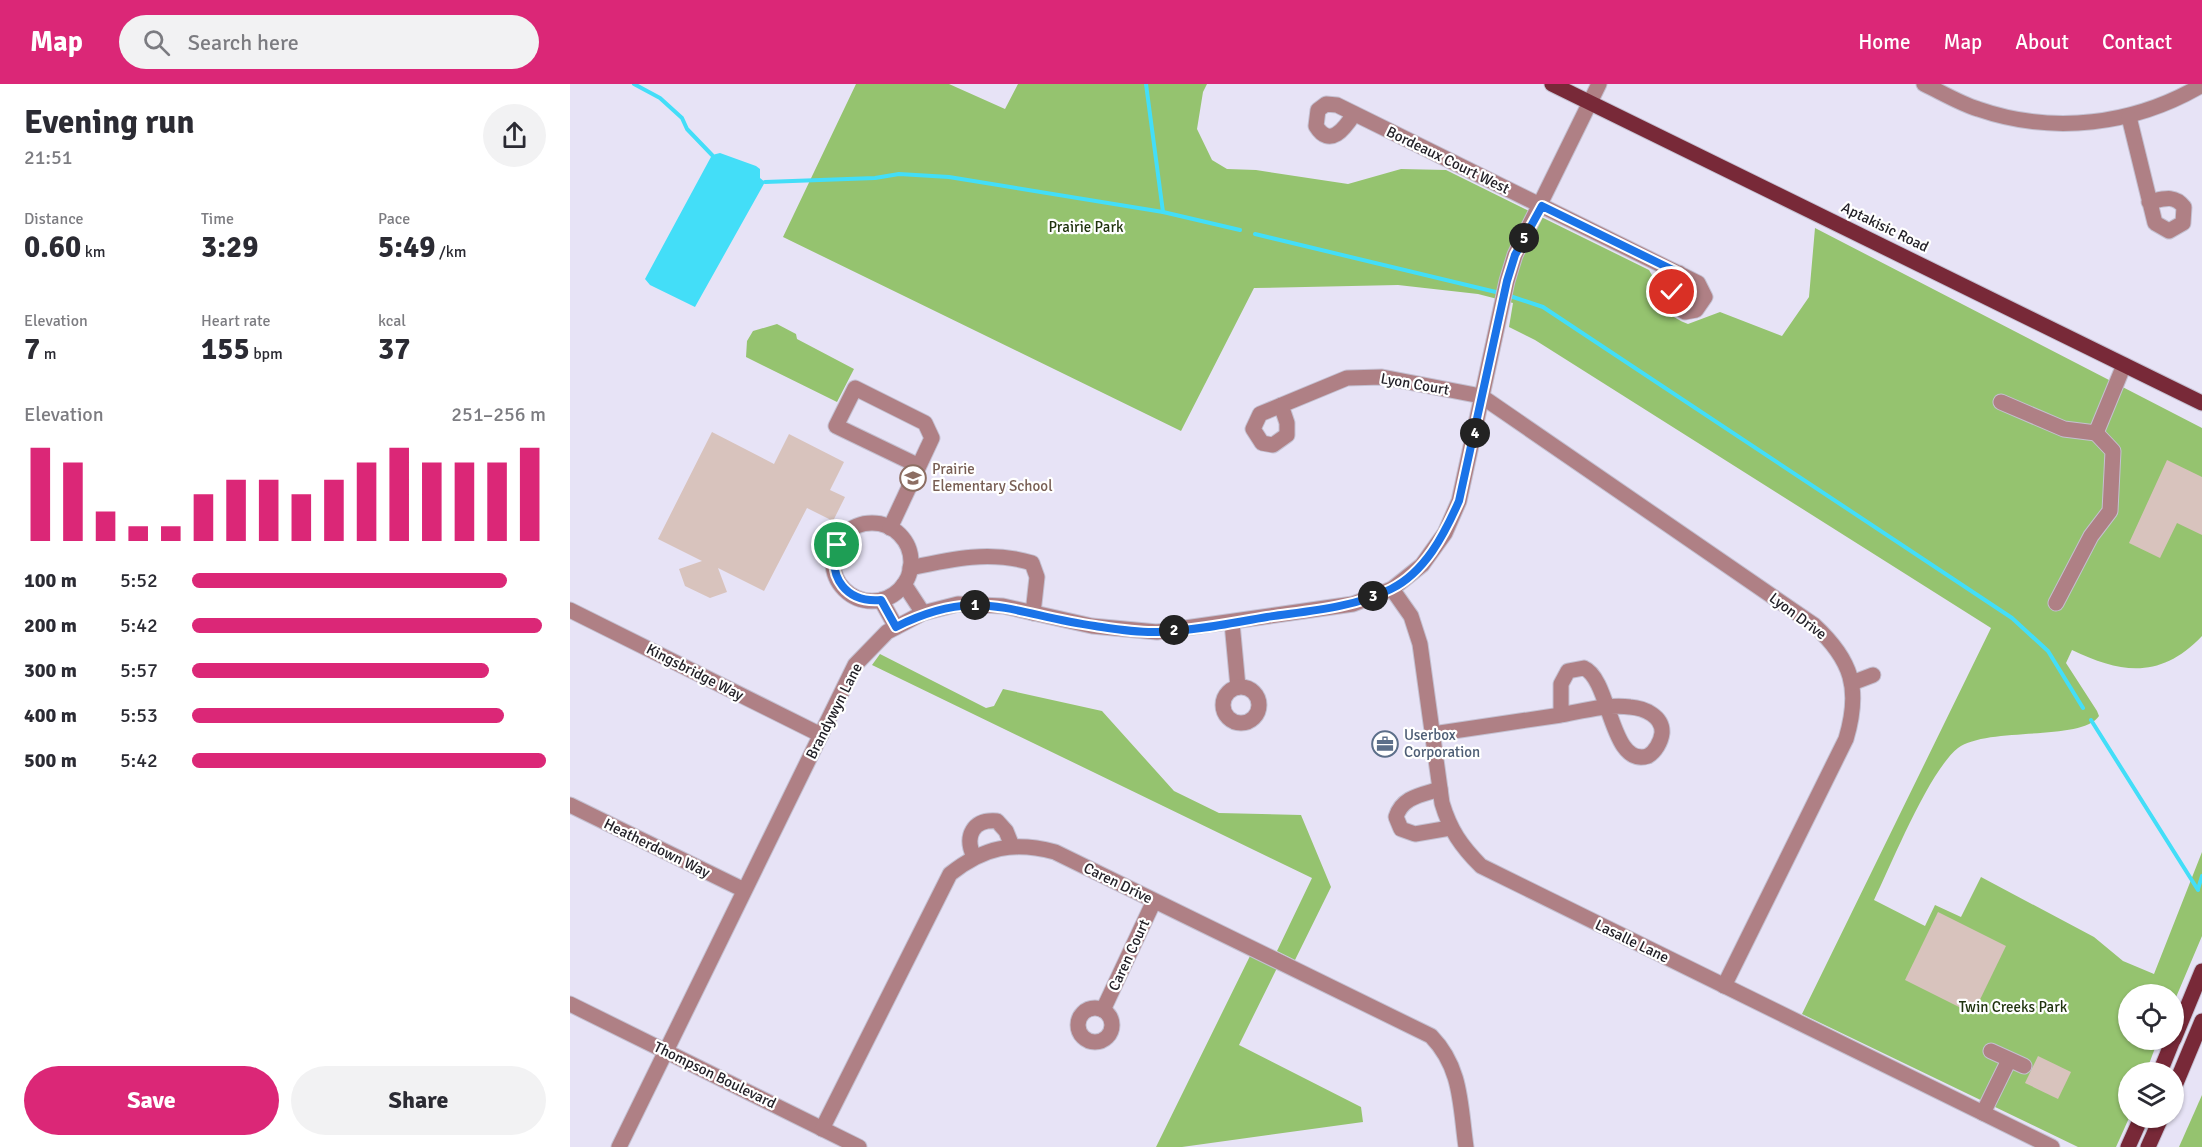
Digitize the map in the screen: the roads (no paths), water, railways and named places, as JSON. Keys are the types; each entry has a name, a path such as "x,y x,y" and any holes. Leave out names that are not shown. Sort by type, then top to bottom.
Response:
{"main road":[{"name":"Aptakisic Road","path":"1552,84 2202,403"},
{"path":"2184,1013 2202,971"},
{"path":"2184,1064 2202,1021"},
{"path":"2128,1147 2137,1128"},
{"path":"2148,1147 2157,1128"}],"street":[{"name":"Brandywyn Lane","path":"619,1147 855,665 887,632 923,613 958,604 1003,606 1092,626 1157,633 1353,603 1392,589 1422,565 1445,533 1459,501 1507,281 1515,255 1542,206 1599,84"},
{"path":"1924,84 1975,109 2026,121 2077,123 2129,117 2155,109 2202,85"},
{"name":"Bordeaux Court West","path":"1354,114 1679,273"},
{"path":"2129,117 2149,202"},
{"path":"2096,433 2124,365"},
{"name":"Lyon Court","path":"1281,405 1347,378 1365,376 1481,396"},
{"path":"891,528 932,438 925,423 855,388 836,426 919,466"},
{"name":"Lyon Drive","path":"1481,396 1814,625 1832,641 1852,683 1855,710 1846,739 1724,986"},
{"path":"2001,402 2064,429 2096,433 2113,451 2110,511 2091,536 2056,603"},
{"path":"866,524 891,528 906,545 910,568 904,584 898,591 881,600 862,600 846,591 833,570 833,557 844,535 866,524"},
{"path":"910,568 964,555 1019,559 1032,563 1037,577 1033,613"},
{"path":"904,584 923,613"},
{"name":"Lasalle Lane","path":"1392,589 1411,615 1420,645 1440,789 1450,828 1460,846 1481,866 2052,1147"},
{"path":"881,600 896,627"},
{"name":"Kingsbridge Way","path":"570,610 821,735"},
{"path":"1232,623 1238,687"},
{"path":"1433,734 1605,709 1594,675 1584,668 1568,671 1561,681 1562,715"},
{"path":"1852,683 1873,675"},
{"path":"1440,789 1414,796 1399,806 1396,818 1401,829 1415,834 1450,828"},
{"name":"Heatherdown Way","path":"570,805 744,890"},
{"path":"974,857 969,847 969,837 975,826 985,820 997,821 1006,831 1012,846"},
{"name":"Caren Drive","path":"822,1129 950,874 974,857 1012,846 1030,846 1055,852 1431,1036 1447,1052 1456,1074 1466,1147"},
{"name":"Caren Court","path":"1103,1010 1154,901"},
{"name":"Thompson Boulevard","path":"570,1004 859,1147"},
{"path":"1991,1051 2024,1066"},
{"path":"1983,1113 2009,1060"}],"water":[{"path":"720,153 756,166 760,169 760,178 765,182 695,307 650,285 645,279 712,155"}],"waterway":[{"path":"634,84 660,98 682,118 687,129 712,155"},
{"path":"1146,84 1163,212"},
{"path":"765,182 875,178 899,174 949,177 1163,212 1240,230"},
{"path":"1255,234 1500,293"},
{"path":"1507,295 1543,307 2012,618 2048,651 2083,708"},
{"path":"2091,720 2198,890"},
{"path":"2198,889 2202,876"}],"place":[{"name":"Prairie Elementary School","path":"913,478"},
{"name":"Userbox Corporation","path":"1385,744"}],"park label":[{"name":"Prairie Park","path":"1086,227"},
{"name":"Twin Creeks Park","path":"2013,1007"}]}
